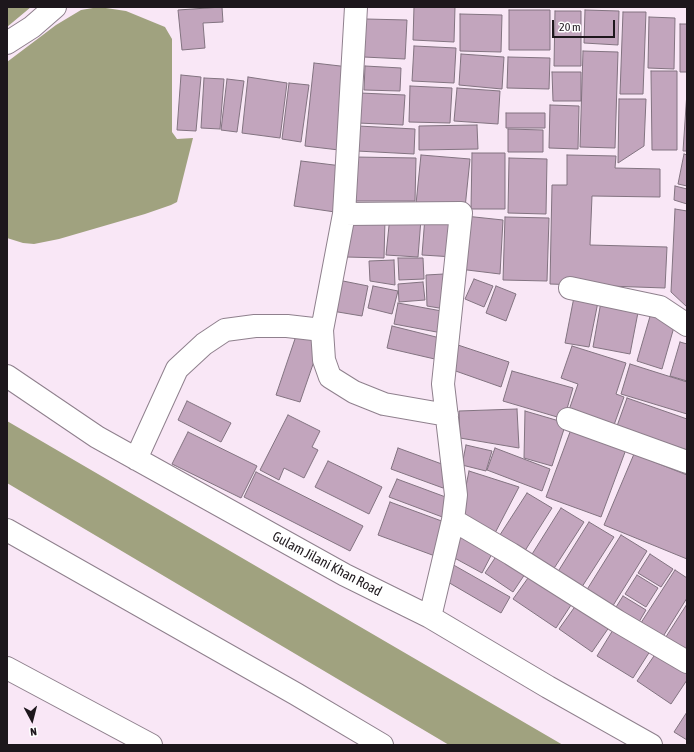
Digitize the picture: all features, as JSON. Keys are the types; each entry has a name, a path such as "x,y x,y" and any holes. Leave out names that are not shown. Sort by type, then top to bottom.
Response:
{"street":[{"path":"7,43 32,26 55,7"},
{"path":"356,7 344,214 322,330 324,360 330,377 354,392 384,404 447,415"},
{"path":"344,214 461,213 444,384 456,495 453,520 430,617"},
{"path":"570,288 660,308 687,325"},
{"path":"136,459 177,369 204,344 225,330 255,326 287,326 322,330"},
{"name":"Gulam Jilani Khan Road","path":"7,376 97,436 136,459 345,575 430,617 548,687 651,745"},
{"path":"568,419 687,462"},
{"path":"453,520 511,554 617,621 687,662"},
{"path":"7,530 289,690 382,745"},
{"path":"7,668 152,745"}],"shaded area":[{"path":"7,7 31,7 7,27"},
{"path":"99,7 126,11 165,27 172,39 172,132 177,139 193,138 177,202 145,214 59,239 34,244 23,243 7,238 7,62 56,25 81,10"},
{"path":"7,421 563,745 449,745 7,483"}],"building":[{"path":"222,7 223,22 203,23 205,48 182,50 178,10"},
{"path":"414,7 455,7 454,42 413,40"},
{"path":"509,10 550,10 550,50 509,50"},
{"path":"585,10 619,11 618,45 584,43"},
{"path":"555,11 581,11 581,66 554,66"},
{"path":"623,12 646,12 643,94 620,94"},
{"path":"460,14 502,15 501,52 460,51"},
{"path":"649,17 675,18 674,69 648,68"},
{"path":"366,19 407,20 405,59 364,57"},
{"path":"680,24 687,24 687,72 680,72"},
{"path":"414,46 456,48 454,83 412,81"},
{"path":"583,51 618,52 615,148 580,147"},
{"path":"461,54 504,57 502,89 459,85"},
{"path":"508,57 550,58 549,89 507,88"},
{"path":"314,63 349,67 339,150 305,146"},
{"path":"365,66 401,68 400,91 364,90"},
{"path":"651,71 677,71 677,150 652,150"},
{"path":"552,72 581,72 581,101 553,101"},
{"path":"181,75 201,77 196,131 177,130"},
{"path":"248,77 287,83 280,138 242,133"},
{"path":"204,78 224,79 220,129 201,128"},
{"path":"227,79 244,81 237,132 221,130"},
{"path":"289,83 309,85 301,142 282,139"},
{"path":"410,86 452,88 450,123 409,122"},
{"path":"457,88 500,91 498,124 454,121"},
{"path":"687,92 687,151 683,151"},
{"path":"360,93 405,95 403,125 358,123"},
{"path":"619,99 646,99 644,146 618,163"},
{"path":"550,105 579,106 578,149 549,148"},
{"path":"506,113 545,113 545,128 506,128"},
{"path":"477,125 478,149 419,150 419,126"},
{"path":"358,126 415,129 414,154 357,151"},
{"path":"508,129 543,130 543,152 508,152"},
{"path":"472,153 505,153 505,209 471,209"},
{"path":"684,154 687,155 687,186 678,184"},
{"path":"421,155 470,159 465,208 416,204"},
{"path":"567,155 616,156 615,168 660,169 660,197 592,196 590,245 667,247 665,288 550,284 552,185 567,185"},
{"path":"354,157 416,158 415,201 354,201"},
{"path":"509,158 547,159 546,214 508,213"},
{"path":"301,161 342,166 335,212 294,206"},
{"path":"675,186 687,189 687,204 674,200"},
{"path":"675,209 687,211 687,307 671,292"},
{"path":"390,216 421,219 418,257 386,255"},
{"path":"465,216 503,220 500,274 459,269"},
{"path":"425,217 456,219 454,257 422,255"},
{"path":"505,217 549,218 547,281 503,280"},
{"path":"347,220 385,220 384,258 346,257"},
{"path":"398,258 423,258 424,279 399,280"},
{"path":"394,260 395,285 370,281 369,261"},
{"path":"444,274 445,309 427,306 426,275"},
{"path":"474,279 493,286 484,307 465,299"},
{"path":"338,280 368,286 362,316 332,311"},
{"path":"423,282 425,300 399,302 398,284"},
{"path":"373,286 398,291 392,314 368,308"},
{"path":"496,286 516,294 506,321 486,313"},
{"path":"575,292 599,297 589,347 565,343"},
{"path":"602,296 640,302 630,354 593,347"},
{"path":"398,303 447,312 442,333 394,324"},
{"path":"651,313 676,320 662,369 637,361"},
{"path":"392,326 444,339 439,360 387,348"},
{"path":"298,330 322,338 300,402 276,395"},
{"path":"680,342 687,344 687,381 670,376"},
{"path":"458,345 509,362 501,387 450,369"},
{"path":"572,346 626,363 616,394 624,397 614,425 569,410 578,384 561,378"},
{"path":"630,364 687,382 687,414 621,394"},
{"path":"512,371 573,388 564,419 503,401"},
{"path":"627,398 687,419 687,450 617,426"},
{"path":"187,401 231,423 221,442 178,420"},
{"path":"517,409 519,448 460,438 459,411"},
{"path":"525,411 566,423 552,466 524,458"},
{"path":"288,415 320,431 312,447 318,450 304,478 284,468 279,480 260,470"},
{"path":"573,424 628,444 601,517 546,497"},
{"path":"188,432 257,466 241,498 172,464"},
{"path":"466,445 492,451 486,471 462,465"},
{"path":"398,448 450,467 443,488 391,469"},
{"path":"495,448 550,469 542,491 487,470"},
{"path":"634,454 687,475 687,559 604,525"},
{"path":"328,461 382,487 369,514 315,487"},
{"path":"469,471 519,487 494,535 459,521"},
{"path":"256,472 363,526 350,551 244,497"},
{"path":"397,479 451,499 445,518 389,497"},
{"path":"527,493 552,508 521,557 496,541"},
{"path":"390,502 447,523 435,556 378,535"},
{"path":"561,508 584,522 551,573 529,559"},
{"path":"589,522 614,537 578,593 554,578"},
{"path":"463,528 496,546 482,573 449,555"},
{"path":"621,535 647,551 609,612 583,596"},
{"path":"501,549 529,568 513,592 485,573"},
{"path":"650,554 673,569 661,587 638,573"},
{"path":"450,563 510,597 501,613 441,578"},
{"path":"675,570 687,578 687,598 659,643 637,629"},
{"path":"533,571 575,599 556,628 513,599"},
{"path":"637,575 658,588 646,607 625,594"},
{"path":"623,596 646,610 636,627 613,612"},
{"path":"579,601 612,623 592,652 559,629"},
{"path":"687,604 687,656 662,643"},
{"path":"616,625 652,648 633,678 597,656"},
{"path":"658,650 687,669 687,680 671,704 637,681"},
{"path":"687,712 687,740 674,732"}]}
